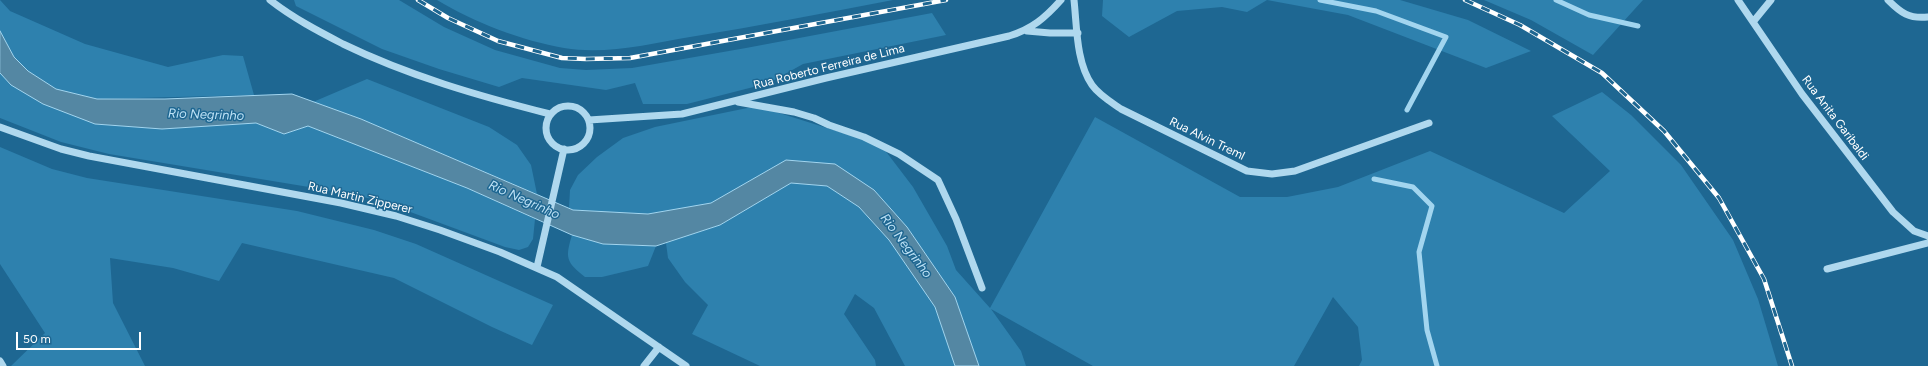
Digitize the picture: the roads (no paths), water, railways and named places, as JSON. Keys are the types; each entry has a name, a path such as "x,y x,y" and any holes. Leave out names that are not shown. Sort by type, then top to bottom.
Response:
{"street":[{"path":"270,0 295,18 317,31 379,60 487,98 550,114"},
{"name":"Rua Roberto Ferreira de Lima","path":"589,120 682,114 826,78 990,41 1027,31 1048,15 1061,0"},
{"name":"Rua Alvin Treml","path":"1074,0 1083,67 1093,86 1111,102 1226,162 1248,171 1272,174 1295,172 1429,123"},
{"name":"Rua Anita Garibaldi","path":"1738,0 1811,106 1893,212 1914,231 1928,236"},
{"path":"1753,22 1771,0"},
{"path":"1888,0 1902,14 1918,18 1928,17"},
{"path":"1027,31 1078,33"},
{"path":"734,102 794,112 864,137 893,151 938,180 956,219 982,288"},
{"path":"566,105 576,107 584,112 589,120 590,129 588,138 582,145 573,149 564,149 556,146 549,140 546,126 550,114 557,108 566,105"},
{"name":"Rua Martin Zipperer","path":"0,127 61,149 113,162 340,203 396,216 500,252 557,277 686,366"},
{"path":"537,267 564,149"},
{"path":"1827,269 1928,243"},
{"path":"644,366 659,347"},
{"path":"0,361 3,366"}],"water":[{"name":"Rio Negrinho","path":"0,31 14,57 28,71 56,89 97,99 165,99 292,94 361,119 573,210 648,214 711,203 786,160 835,164 874,190 907,227 955,297 979,366 955,366 935,307 889,240 859,207 827,186 791,183 720,225 656,246 603,244 572,235 467,188 308,126 284,134 256,123 162,129 95,124 43,104 11,85 0,73"}],"waterway":[{"path":"1320,0 1376,11 1446,37 1407,110"},
{"path":"1556,0 1589,15 1638,26"},
{"path":"1374,179 1413,187 1432,206 1419,252 1427,330 1437,366"}],"railway":[{"path":"418,0 448,18 498,41 562,58 586,59 630,58 946,0"},
{"path":"1465,0 1520,25 1602,73 1664,131 1719,198 1764,279 1792,366"}]}
